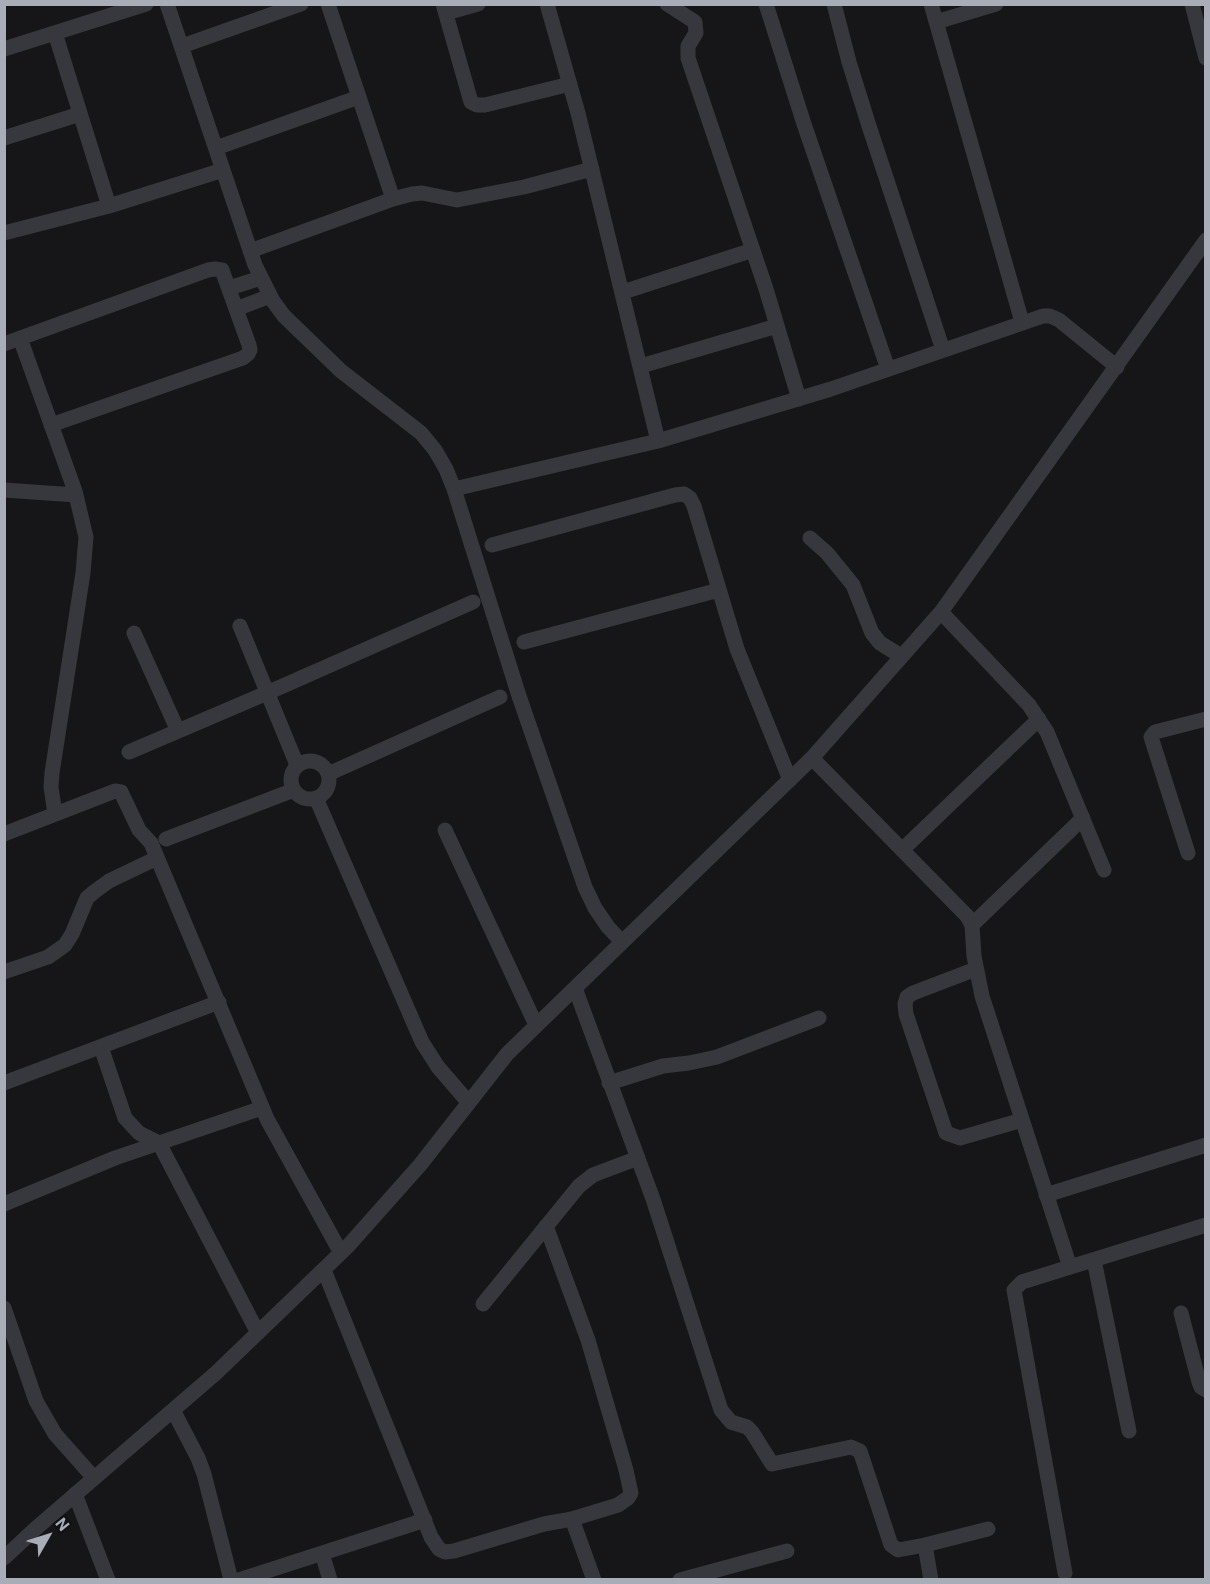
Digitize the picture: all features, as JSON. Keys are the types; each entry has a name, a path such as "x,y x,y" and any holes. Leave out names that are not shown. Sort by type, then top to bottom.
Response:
{"street":[{"path":"4,49 146,4"},
{"path":"167,4 250,251 270,297 284,316 341,371 421,433 435,450 454,489 519,696 585,887 601,917 621,942"},
{"path":"182,46 301,4"},
{"path":"328,4 393,199"},
{"path":"478,4 444,9 471,102 485,105 570,84"},
{"path":"547,4 592,169 642,366 658,441"},
{"path":"667,4 695,22 696,33 688,46 688,58 753,250 799,399"},
{"path":"766,4 804,124 888,369"},
{"path":"834,4 869,126 943,350"},
{"path":"931,4 1022,322"},
{"path":"936,22 996,4"},
{"path":"1192,4 1206,58"},
{"path":"55,33 109,206"},
{"path":"216,148 359,97"},
{"path":"4,138 80,114"},
{"path":"250,251 393,199 422,193 457,200 524,187 592,169"},
{"path":"4,233 109,206 223,170"},
{"path":"4,1558 216,1373 324,1270 420,1165 507,1054 812,758 941,612 1206,240"},
{"path":"623,292 753,250"},
{"path":"4,344 215,268 222,270 250,350 243,358 51,424"},
{"path":"229,288 261,278"},
{"path":"236,309 270,297"},
{"path":"454,489 658,441 799,399 1043,316 1059,320 1117,367"},
{"path":"642,366 777,326"},
{"path":"20,338 76,495 86,537 83,573 52,773 51,787 55,814"},
{"path":"4,490 76,495"},
{"path":"492,545 684,494 690,498 737,649 790,780"},
{"path":"810,538 827,553 852,585 872,633 880,643 902,657"},
{"path":"524,642 719,590"},
{"path":"129,752 473,602"},
{"path":"941,612 1029,705 1039,719 1047,732 1104,870"},
{"path":"240,626 297,765"},
{"path":"134,633 178,731"},
{"path":"328,774 500,697"},
{"path":"902,850 1039,719"},
{"path":"1188,853 1151,737 1155,732 1206,719"},
{"path":"812,758 967,916 972,924 976,969 982,996 1070,1267"},
{"path":"315,761 322,764 329,780 326,791 316,798 304,798 294,790 291,777 297,765 302,762 315,761"},
{"path":"4,834 118,790 124,795 139,830 151,843 262,1108 341,1253"},
{"path":"166,839 294,790"},
{"path":"316,798 422,1042 438,1067 469,1103"},
{"path":"972,924 1083,818"},
{"path":"445,830 536,1025"},
{"path":"4,972 48,957 58,950 72,934 87,898 109,881 157,858"},
{"path":"976,969 913,993 907,997 906,1014 946,1133 960,1138 1023,1120"},
{"path":"574,988 638,1158 718,1401 726,1417 731,1422 747,1427 752,1432 772,1464 851,1447 860,1451 891,1545 898,1550 988,1529"},
{"path":"4,1083 219,1002"},
{"path":"609,1083 663,1066 717,1057 819,1018"},
{"path":"100,1047 125,1118 139,1133 159,1143 258,1333"},
{"path":"4,1204 115,1158 262,1108"},
{"path":"1047,1195 1206,1145"},
{"path":"483,1304 579,1186 593,1175 638,1158"},
{"path":"1065,1573 1014,1290 1022,1282 1206,1225"},
{"path":"324,1270 435,1544 445,1552 618,1505 631,1493 631,1486 588,1340 546,1226"},
{"path":"1094,1260 1129,1431"},
{"path":"4,1308 36,1401 55,1434 94,1478"},
{"path":"1181,1313 1201,1387 1206,1390"},
{"path":"173,1410 204,1474 231,1580"},
{"path":"75,1494 108,1580"},
{"path":"572,1519 594,1580"},
{"path":"239,1580 425,1520"},
{"path":"925,1545 931,1580"},
{"path":"680,1580 787,1551"},
{"path":"322,1553 330,1580"}]}
